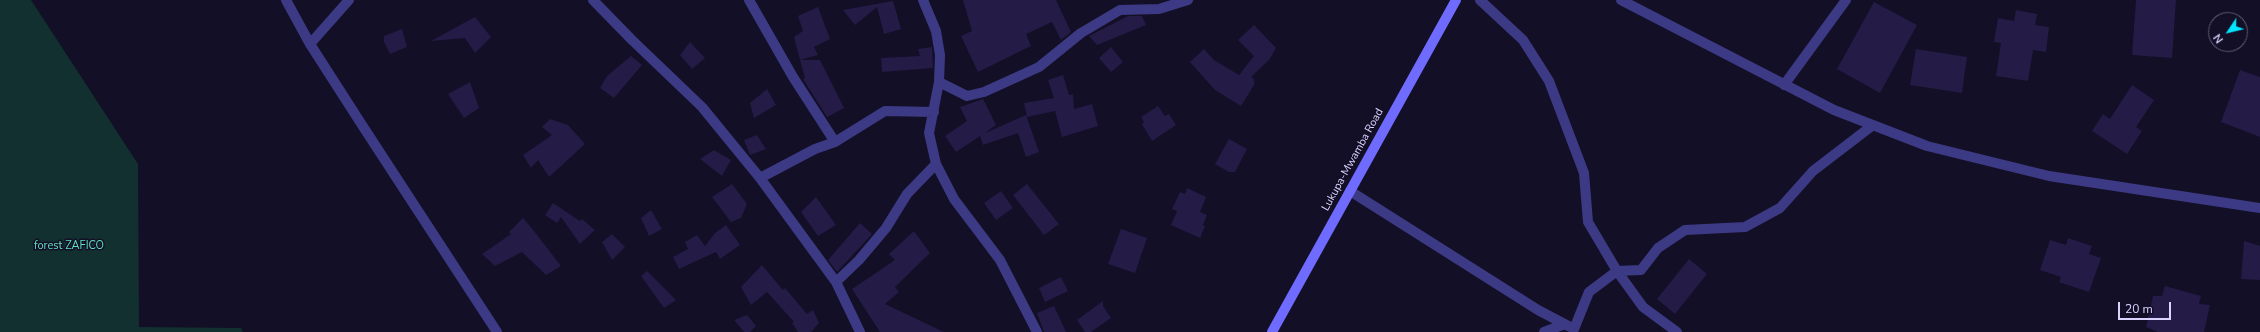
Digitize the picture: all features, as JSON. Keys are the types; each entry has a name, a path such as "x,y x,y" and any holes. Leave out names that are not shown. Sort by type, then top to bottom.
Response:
{"street":[{"path":"286,0 310,44 497,332"},
{"path":"310,44 349,0"},
{"path":"593,0 632,40 702,107 760,178 836,282 860,332"},
{"path":"749,0 792,77 835,142"},
{"path":"923,0 936,31 940,55 939,82 929,133 936,164 954,200 1000,260 1037,332"},
{"path":"939,82 967,96 984,92 1039,67 1081,33 1120,10 1159,9 1188,0"},
{"name":"Lukupa-Mwamba Road","path":"1272,332 1456,0"},
{"path":"1480,0 1523,40 1549,81 1584,173 1588,222 1617,271 1643,307 1677,332"},
{"path":"1621,0 1834,110 1927,146 2048,176 2260,208"},
{"path":"1784,85 1846,0"},
{"path":"760,178 815,149 835,142 885,111 934,112"},
{"path":"1350,191 1532,306 1574,329 1589,292 1617,271 1640,270 1658,248 1685,230 1745,227 1780,208 1813,171 1873,125"},
{"path":"836,282 859,260 886,228 907,194 936,164"},
{"path":"1544,332 1565,324"}],"green space":[{"name":"forest ZAFICO","path":"0,0 31,0 138,164 139,327 241,328 243,332 0,332"}],"building":[{"path":"963,0 1056,0 1071,32 1061,40 1052,22 1026,34 1031,46 978,72 961,36 972,31"},
{"path":"2136,0 2176,0 2172,58 2132,55"},
{"path":"893,1 901,29 884,34 877,7 855,25 843,10"},
{"path":"1874,2 1917,25 1880,93 1837,69"},
{"path":"818,7 830,39 814,47 818,55 800,60 794,37 803,31 798,16"},
{"path":"2016,10 2037,14 2035,25 2049,27 2046,52 2033,50 2028,81 1996,76 2001,43 1994,42 1998,18 2014,21"},
{"path":"1128,16 1142,16 1146,25 1097,45 1089,36"},
{"path":"475,17 491,37 475,53 465,38 431,41"},
{"path":"1254,25 1276,48 1269,60 1251,77 1254,79 1254,85 1241,106 1215,90 1190,62 1204,49 1214,60 1239,75 1254,56 1238,40"},
{"path":"402,29 407,47 390,54 384,42 384,36"},
{"path":"690,42 705,58 692,69 680,55"},
{"path":"932,47 933,68 882,72 881,58 920,56 918,49"},
{"path":"1111,47 1123,62 1111,72 1099,58"},
{"path":"1916,49 1967,57 1962,93 1910,85"},
{"path":"631,56 642,65 614,98 600,88 607,76"},
{"path":"800,60 820,60 844,108 827,117 803,79 805,78"},
{"path":"2240,70 2260,77 2260,137 2221,122"},
{"path":"1063,75 1069,95 1073,94 1074,109 1092,104 1098,126 1062,137 1055,111 1027,117 1024,103 1054,98 1048,80"},
{"path":"470,82 479,108 464,118 448,94"},
{"path":"2132,85 2154,100 2136,127 2142,131 2127,154 2092,131 2103,114 2110,119"},
{"path":"767,89 776,105 754,118 750,103"},
{"path":"983,99 996,125 985,133 1026,115 1039,152 1026,157 1018,133 983,145 980,136 956,152 945,136 967,121 960,107"},
{"path":"1158,106 1165,116 1169,114 1176,125 1152,141 1142,124 1144,122 1141,117"},
{"path":"550,119 568,125 585,144 549,177 538,160 531,168 523,155 552,135 542,127"},
{"path":"757,135 766,149 750,155 744,140"},
{"path":"1229,139 1247,149 1235,172 1229,172 1215,164"},
{"path":"714,150 731,160 722,176 700,159"},
{"path":"732,184 747,204 741,218 731,222 712,197"},
{"path":"1027,184 1059,224 1044,235 1013,195"},
{"path":"1187,188 1206,197 1200,212 1207,215 1203,225 1205,226 1200,238 1171,225 1177,211 1172,209 1180,192 1185,194"},
{"path":"1001,191 1013,208 996,220 984,203"},
{"path":"816,197 836,225 818,236 801,212"},
{"path":"553,203 580,221 582,219 595,230 580,244 561,217 557,223 545,215"},
{"path":"651,210 662,229 649,236 641,218"},
{"path":"523,218 561,266 546,275 522,252 495,266 482,254 511,234 509,232"},
{"path":"860,223 872,234 837,272 828,260"},
{"path":"726,225 740,245 720,259 716,252 679,269 673,257 688,249 685,242 697,235 705,246 715,233"},
{"path":"1121,229 1147,238 1135,273 1108,264"},
{"path":"914,231 930,253 895,287 899,292 885,304 944,332 880,332 852,289 895,260 889,254"},
{"path":"612,234 625,247 612,260 602,242"},
{"path":"2068,238 2092,246 2089,254 2101,258 2089,292 2059,282 2061,277 2040,270 2050,240 2066,245"},
{"path":"2244,241 2260,246 2260,280 2241,279"},
{"path":"1689,259 1707,274 1675,314 1657,299"},
{"path":"762,265 783,290 785,288 807,314 813,310 819,323 811,332 798,332 792,323 794,322 767,292 751,305 741,287"},
{"path":"647,271 676,300 664,308 641,276"},
{"path":"1061,277 1068,291 1045,302 1039,288"},
{"path":"2165,286 2201,296 2199,304 2210,305 2204,332 2158,332 2146,327 2153,296 2162,296"},
{"path":"1103,301 1103,306 1111,318 1091,332 1085,332 1077,320"},
{"path":"1054,306 1066,332 1044,332 1037,313"},
{"path":"747,315 756,326 750,332 744,332 734,320"}]}
